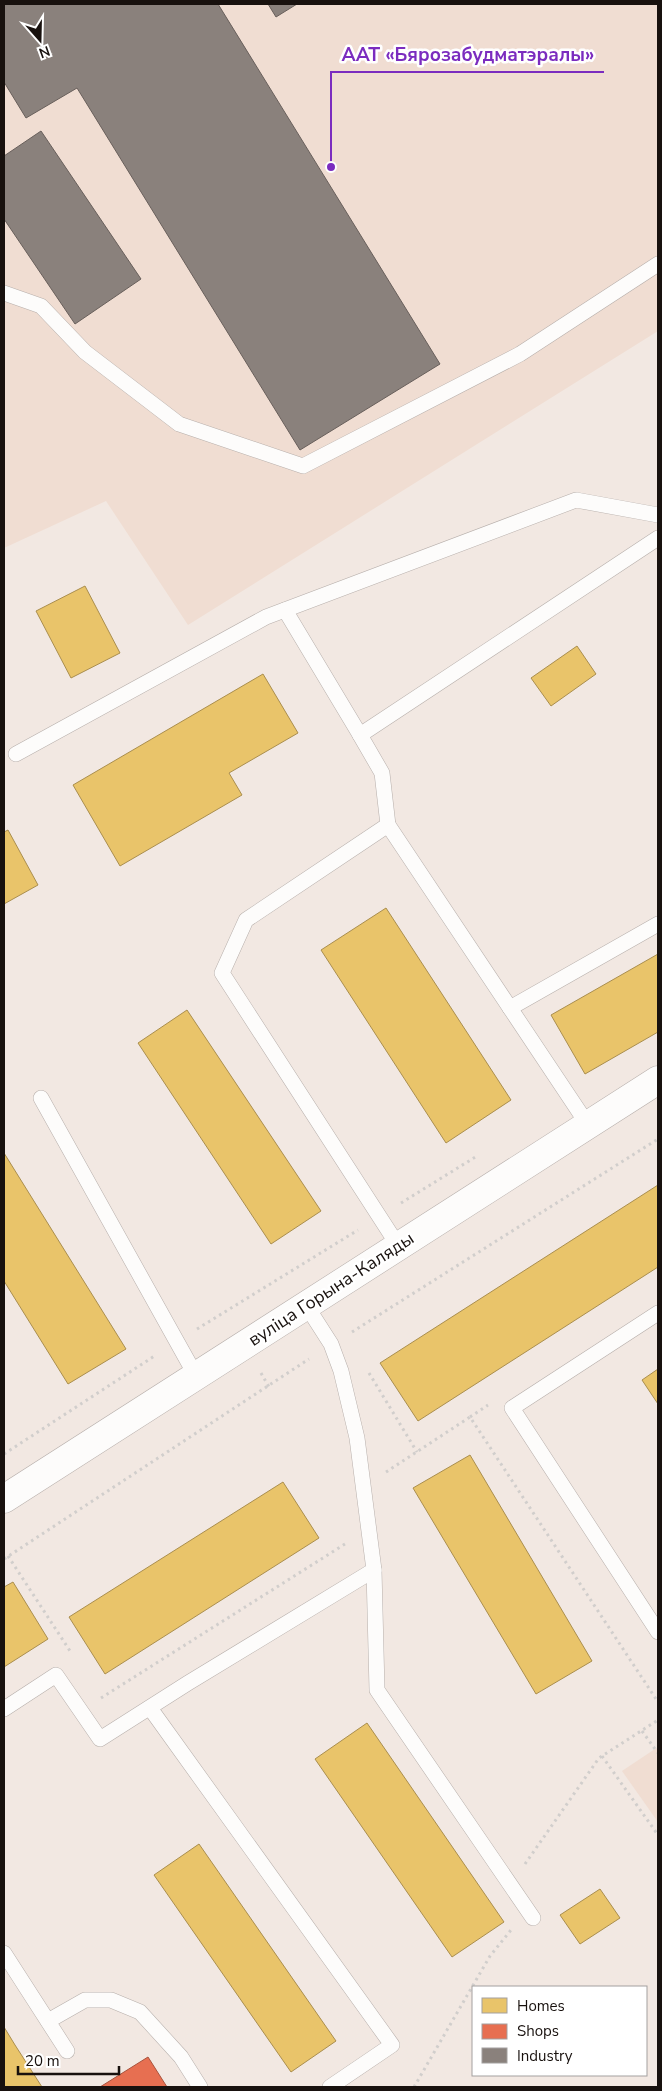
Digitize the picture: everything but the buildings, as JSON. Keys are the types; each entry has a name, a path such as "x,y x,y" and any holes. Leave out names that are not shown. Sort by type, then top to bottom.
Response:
{"street":[{"name":"вуліца Горына-Каляды","path":"4,1498 658,1080"}],"lane":[{"path":"4,293 41,306 85,352 179,424 303,466 520,354 658,264"},
{"path":"16,754 266,618 576,500 658,515"},
{"path":"360,735 658,538"},
{"path":"285,610 382,774 388,824 588,1125"},
{"path":"388,824 246,920 222,973 399,1247"},
{"path":"510,1008 658,924"},
{"path":"41,1098 196,1376"},
{"path":"306,1305 331,1344 341,1371 358,1438 374,1570 378,1690 530,1914"},
{"path":"658,1313 512,1408 658,1632"},
{"path":"4,1709 56,1675 100,1739 374,1570"},
{"path":"150,1708 392,2045 330,2087"},
{"path":"4,1953 67,2051"},
{"path":"48,2020 85,2000 111,2000 140,2012 181,2058 200,2087"}],"path":[{"path":"4,1454 177,1342 479,1154"},
{"path":"366,1369 417,1452"},
{"path":"363,1488 470,1417 658,1702"},
{"path":"96,1691 101,1698 369,1529"},
{"path":"8,1556 76,1659"},
{"path":"511,1885 602,1756 658,1720"},
{"path":"642,1731 658,1753"},
{"path":"602,1756 658,1835"},
{"path":"473,1986 490,1956 530,1914"},
{"path":"414,2087 472,1987"}],"shaded area":[{"path":"4,4 658,4 658,331 188,625 106,501 4,548"},
{"path":"658,1747 658,1822 622,1771"}],"place":[{"name":"ААТ «Бярозабудматэралы»","path":"331,167"}]}
